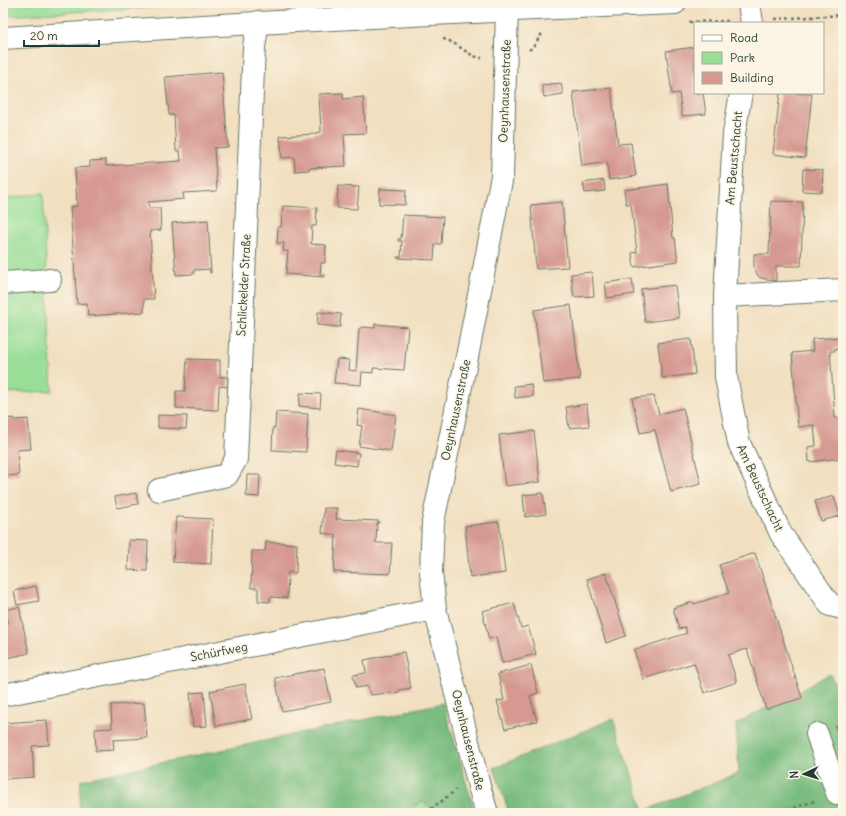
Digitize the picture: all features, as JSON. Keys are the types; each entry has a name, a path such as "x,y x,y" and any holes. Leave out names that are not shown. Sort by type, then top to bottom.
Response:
{"street":[{"path":"3,38 507,6 675,3"},
{"name":"Oeynhausenstraße","path":"488,813 479,786 435,609 431,572 433,522 502,176 507,6"},
{"name":"Schlickelder Straße","path":"159,490 227,475 236,459 254,46 258,22"},
{"name":"Am Beustschacht","path":"741,94 734,134 725,296 726,377 739,443 781,534 830,604 843,608"},
{"path":"3,283 50,280"},
{"path":"725,296 843,290"},
{"name":"Schürfweg","path":"3,695 435,609"},
{"path":"817,734 840,793"}],"path":[{"path":"751,15 843,15"},
{"path":"431,809 458,789"},
{"path":"777,813 840,793"}],"green space":[{"path":"3,3 227,3 3,16"},
{"path":"43,193 52,391 3,393 3,199"},
{"path":"830,674 843,702 843,813 509,813 494,768 613,719 644,811 739,773 736,724"},
{"path":"443,703 475,813 437,813 423,802 400,813 79,813 81,780"},
{"path":"423,802 437,813 400,813"}],"building":[{"path":"694,47 694,94 703,94 706,114 682,116 679,93 672,94 666,51"},
{"path":"222,72 228,147 214,148 217,191 183,193 184,199 148,202 149,208 160,208 161,230 150,231 154,299 144,299 144,312 88,316 87,303 77,304 70,207 77,206 75,168 90,167 90,161 106,160 106,166 181,161 180,151 176,151 174,115 169,115 165,77"},
{"path":"561,83 563,94 544,97 542,85"},
{"path":"611,88 618,144 631,143 636,176 609,180 607,162 582,166 573,92"},
{"path":"343,93 343,99 363,97 366,133 344,134 346,166 309,168 309,170 295,171 294,157 282,158 280,136 315,134 321,132 319,94"},
{"path":"780,94 812,94 805,158 773,154"},
{"path":"803,169 823,170 822,192 802,191"},
{"path":"604,180 605,191 585,193 583,183"},
{"path":"668,184 673,238 675,238 678,261 634,267 632,253 637,252 631,204 626,204 624,190"},
{"path":"338,186 359,187 357,209 337,208"},
{"path":"380,189 406,190 405,205 379,204"},
{"path":"771,201 803,202 801,266 776,266 776,281 761,278 758,276 754,268 754,254 769,254"},
{"path":"562,202 568,267 536,269 531,205"},
{"path":"283,206 317,208 316,226 312,226 311,244 326,245 325,263 321,263 320,275 324,275 324,277 286,274 288,251 283,251 284,243 277,243 278,226 281,227"},
{"path":"403,215 443,217 441,244 435,244 434,260 397,258 401,257 402,241 398,241 398,239 401,239"},
{"path":"208,220 211,273 210,269 194,270 194,274 176,275 172,223"},
{"path":"592,272 594,296 574,297 571,274"},
{"path":"632,279 634,294 607,298 605,283"},
{"path":"675,285 679,318 645,322 641,289"},
{"path":"571,305 580,379 543,383 534,310"},
{"path":"318,312 341,314 340,327 317,325"},
{"path":"375,324 408,327 404,370 373,368 373,373 362,372 361,385 334,383 337,359 350,360 349,370 356,371 359,329 362,327 375,328"},
{"path":"843,337 843,348 835,348 835,351 830,351 835,418 843,418 843,458 809,462 808,447 816,446 814,425 798,427 792,353 813,351 812,339"},
{"path":"691,339 695,374 662,378 658,343"},
{"path":"187,359 220,360 220,377 228,377 228,387 219,386 218,410 176,408 176,391 185,391"},
{"path":"531,384 533,396 515,398 514,386"},
{"path":"300,393 321,394 320,408 299,406"},
{"path":"654,396 659,414 683,408 701,484 671,492 655,430 640,433 632,398"},
{"path":"587,404 589,426 569,428 566,407"},
{"path":"359,409 396,415 391,451 359,446 362,426 357,425"},
{"path":"276,412 308,414 306,452 272,450 273,427 275,428"},
{"path":"158,415 187,416 186,429 158,428"},
{"path":"14,418 14,420 28,419 31,449 17,450 19,475 3,476 3,419"},
{"path":"534,431 540,482 505,486 499,435"},
{"path":"336,450 359,453 357,466 334,463"},
{"path":"247,475 260,475 259,497 246,496"},
{"path":"136,493 138,504 117,508 115,497"},
{"path":"543,493 546,514 525,517 523,495"},
{"path":"834,496 840,516 821,521 815,501"},
{"path":"324,508 337,508 336,519 379,521 379,523 377,523 376,543 392,543 390,574 334,572 336,535 322,533"},
{"path":"176,517 213,519 211,564 173,562"},
{"path":"499,522 505,573 470,577 465,526"},
{"path":"129,540 148,541 147,571 128,570"},
{"path":"266,542 297,544 296,573 288,572 287,598 270,597 270,602 258,601 258,588 251,588 252,551 265,551"},
{"path":"755,553 802,698 766,709 747,649 728,655 737,682 704,693 694,663 643,679 634,650 687,633 685,627 679,629 673,608 693,602 694,604 729,593 719,565"},
{"path":"606,573 626,636 606,643 587,579"},
{"path":"36,586 39,601 17,605 14,591"},
{"path":"514,603 521,628 528,626 536,654 502,663 496,637 489,639 482,611"},
{"path":"19,607 29,653 3,659 3,625 8,624 4,610"},
{"path":"404,652 411,688 399,690 399,692 370,695 368,686 356,688 353,675 366,673 364,660"},
{"path":"531,665 538,693 530,696 537,721 505,729 497,701 504,700 498,674"},
{"path":"324,668 331,702 282,711 275,678"},
{"path":"245,684 252,719 216,726 210,691"},
{"path":"204,692 207,726 193,727 190,693"},
{"path":"144,703 147,738 113,740 114,750 96,751 95,729 112,728 111,705"},
{"path":"47,720 49,745 32,746 34,777 3,779 3,723"},
{"path":"843,724 843,749 835,726"}]}
